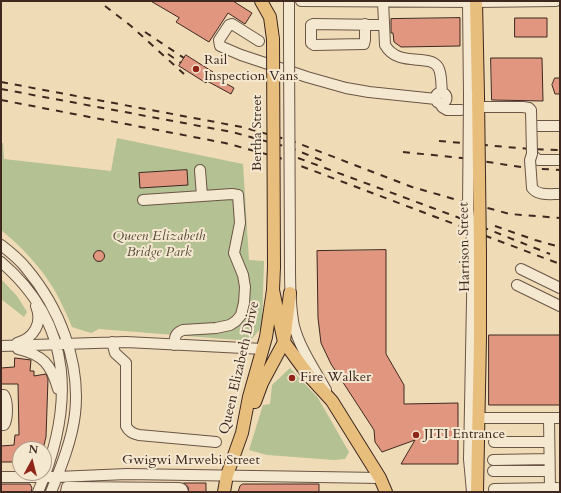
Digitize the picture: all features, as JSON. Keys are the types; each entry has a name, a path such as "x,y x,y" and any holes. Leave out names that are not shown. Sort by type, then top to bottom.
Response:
{"main road":[{"name":"Bertha Street","path":"261,1 270,17 273,39 274,267"},
{"name":"Harrison Street","path":"472,2 475,100 476,250 480,338 477,492"},
{"name":"Queen Elizabeth Drive","path":"224,492 242,433 249,397 263,349 273,290 274,267"},
{"path":"273,290 284,342 309,376 332,401 380,478 386,492"},
{"path":"242,433 262,384 284,342 290,293"}],"street":[{"path":"289,1 290,293 294,325 298,338 332,401"},
{"path":"301,1 556,1"},
{"path":"383,2 385,45 388,50 397,56 430,62 440,68 440,98 442,107 446,110 461,110"},
{"path":"259,41 232,24 229,25 219,40 219,43 220,46 241,55 346,88 374,93 440,98"},
{"path":"365,24 364,44 314,45 311,43 310,28 313,24 365,24 384,24"},
{"path":"475,100 526,107 531,110 531,185 533,190 540,194 560,194"},
{"path":"532,126 560,126"},
{"path":"532,154 538,160 560,160"},
{"path":"200,170 202,196"},
{"path":"143,200 232,194 238,195 240,223 234,253 243,275 245,287 244,303 241,315 236,322 230,325 216,328 183,330 176,334 174,345"},
{"path":"1,245 25,266 43,290 61,326 62,402 60,426 52,453"},
{"path":"472,492 470,459 476,250"},
{"path":"1,262 17,275 30,292 72,359 77,390 75,414 72,431 54,491"},
{"path":"521,269 560,288"},
{"path":"540,296 546,281"},
{"path":"517,285 560,306"},
{"path":"3,346 26,340 35,330 38,317 37,309 30,292"},
{"path":"112,342 115,353 126,363 126,426 132,434 216,442"},
{"path":"3,346 112,342 263,349"},
{"path":"3,346 33,353 49,365 55,378 62,402"},
{"path":"1,395 4,395 6,400 6,420 4,425 1,425"},
{"path":"479,418 560,418"},
{"path":"494,490 554,489 549,471 548,418"},
{"path":"494,442 549,442"},
{"path":"493,460 549,459"},
{"path":"493,471 549,471"},
{"path":"127,474 132,488"},
{"name":"Gwigwi Mrwebi Street","path":"52,477 127,474 380,478"},
{"name":"Gwigwi Mrwebi Street","path":"1,477 12,477"},
{"path":"38,492 43,481"},
{"path":"66,492 66,487 179,488 182,489 183,492"}],"green space":[{"name":"Queen Elizabeth Bridge Park","path":"117,138 243,164 249,260 264,261 262,327 250,341 99,329 91,333 72,327 50,282 24,250 1,230 1,143 3,143 4,159 111,171"},
{"path":"1,279 17,296 27,312 24,317 1,299"},
{"path":"290,368 318,398 349,452 345,459 334,460 267,455 249,450 263,405 270,404 272,385"}],"building":[{"path":"151,1 233,1 252,13 245,24 228,13 209,42 176,22 179,18"},
{"path":"460,18 460,46 401,47 394,42 393,33 391,33 391,19"},
{"path":"515,18 547,18 547,37 515,37"},
{"name":"Rail Inspection Vans","path":"186,55 213,72 211,75 234,88 231,94 207,81 206,83 179,66"},
{"path":"491,58 542,58 543,101 492,100"},
{"path":"555,78 560,78 560,94 555,94 552,85"},
{"path":"187,170 188,185 140,188 139,173"},
{"path":"99,250 103,252 105,256 103,260 99,262 95,260 93,256 95,252"},
{"path":"386,250 386,354 404,385 404,404 458,403 458,464 401,464 415,440 382,452 375,442 374,430 331,364 321,343 318,318 317,251"},
{"path":"489,335 560,335 560,405 489,405"},
{"path":"15,358 31,360 30,371 34,371 34,376 46,374 48,379 45,441 14,441 15,435 19,435 18,384 1,384 1,368 14,367"},
{"path":"12,445 12,462 1,462 1,446"},
{"path":"184,483 206,483 206,492 189,492 188,487"},
{"path":"1,484 30,484 32,488 31,492 1,492"},
{"path":"243,484 319,484 319,492 238,492 240,486"}],"railway":[{"path":"105,6 131,26 184,74"},
{"path":"145,32 184,58"},
{"path":"168,54 181,63"},
{"path":"1,82 242,127 292,141 412,187 510,214 560,218"},
{"path":"1,89 232,132 291,148 323,161"},
{"path":"1,100 225,143 277,157 560,264"},
{"path":"439,141 530,149 560,150"},
{"path":"403,152 462,158 527,168 560,170"},
{"path":"298,158 457,217 550,254"},
{"path":"495,226 560,247"}],"place":[{"name":"Rail Inspection Vans","path":"196,69"},
{"name":"Fire Walker","path":"292,378"},
{"name":"JITI Entrance","path":"416,435"}]}
